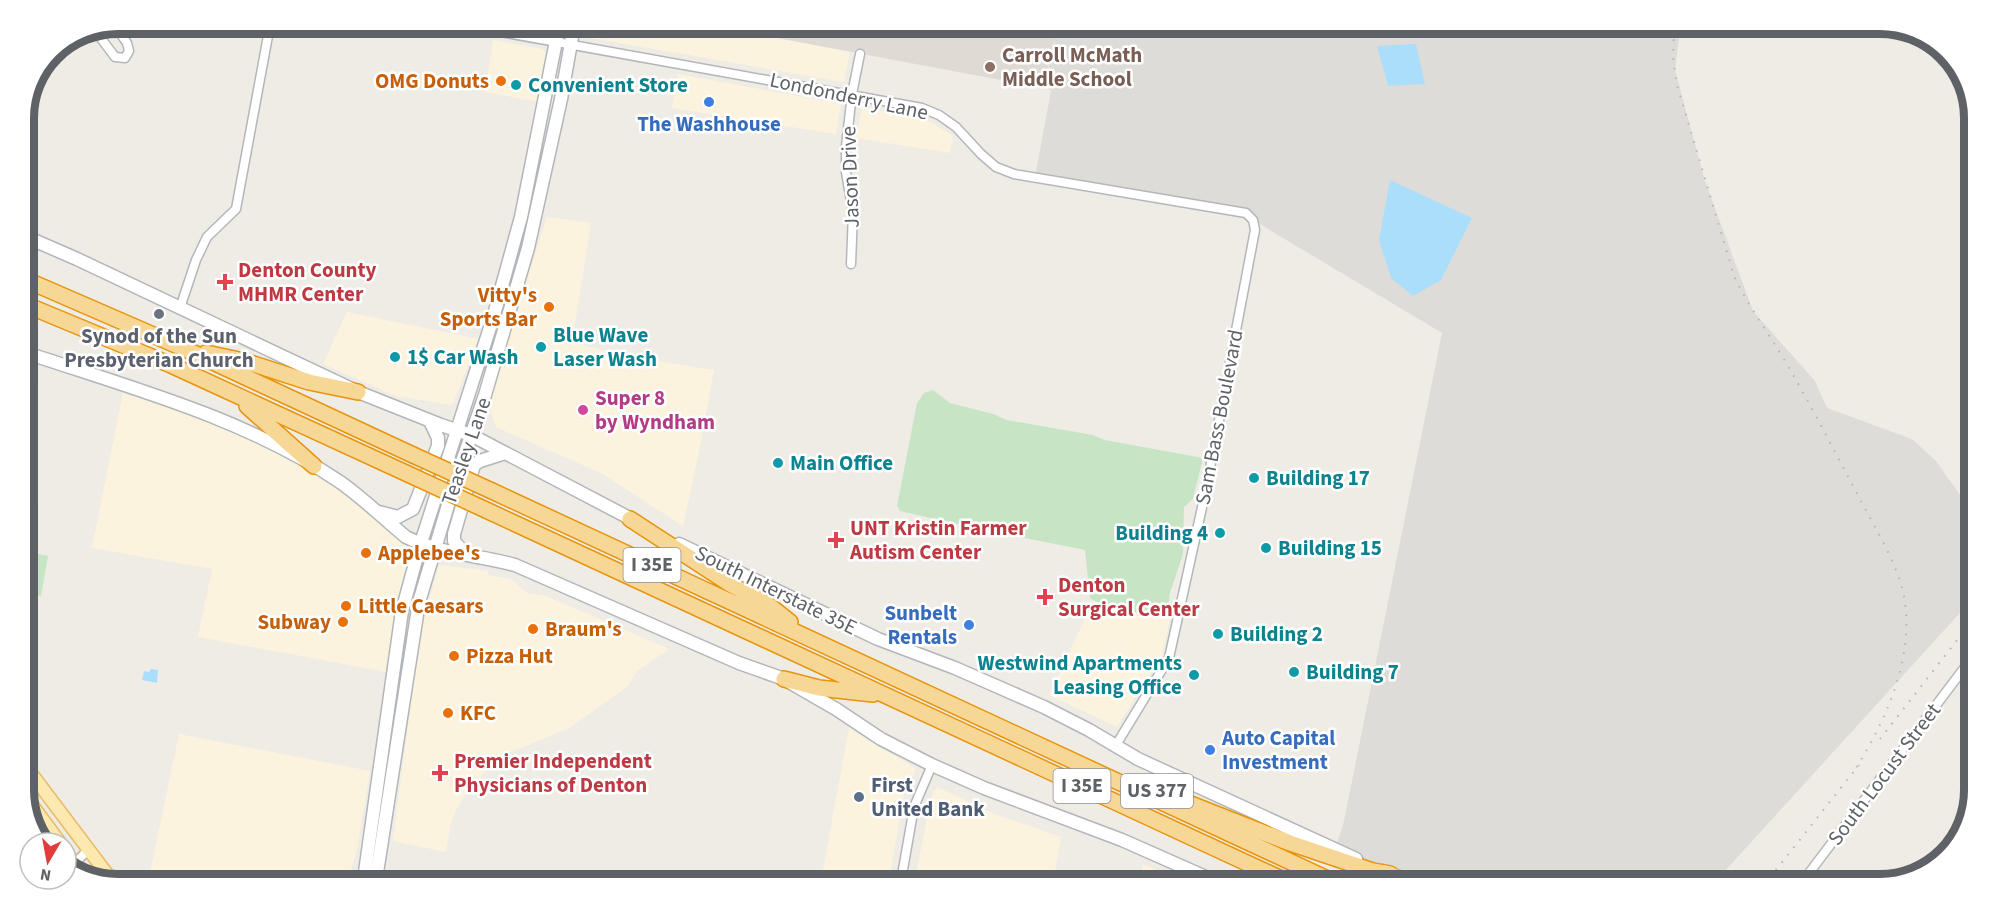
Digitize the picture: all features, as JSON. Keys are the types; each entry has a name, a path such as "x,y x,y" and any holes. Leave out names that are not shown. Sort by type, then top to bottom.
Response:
{"highway":[{"name":"I 35E","path":"35,284 183,348 1316,874"},
{"name":"I 35E","path":"35,308 161,360 1271,874"},
{"path":"183,348 244,361 309,382 358,392"},
{"path":"236,396 314,466"},
{"path":"630,519 730,584 770,606 812,638"},
{"path":"784,679 819,688 883,694"},
{"name":"US 377","path":"1093,771 1150,788 1347,863 1388,874"}],"main road":[{"name":"Teasley Lane","path":"377,874 401,663 402,611 421,543 494,315 521,217 558,34"},
{"name":"Teasley Lane","path":"365,874 401,663 434,547 506,326 535,220 572,34"},
{"path":"521,217 535,220"},
{"name":"South Interstate 35E","path":"35,241 358,392 471,435 727,568 869,635 956,668 1044,707 1138,759 1391,874"},
{"path":"35,356 179,404 262,438 341,483 406,537 450,553 494,559 520,567 738,663 784,679 836,708 881,739 932,765 984,788 1122,840 1199,874"},
{"path":"375,511 398,517 413,509 438,446 438,438 430,421"},
{"path":"465,554 454,542 454,534 474,465 480,460 505,453"},
{"path":"35,778 107,873"},
{"path":"37,812 51,831"}],"street":[{"path":"100,37 115,57 125,57 129,51 121,34"},
{"path":"180,308 196,260 207,237 236,209 268,34"},
{"name":"Londonderry Lane","path":"520,34 922,108 939,115 956,127 996,167 1014,174 1246,213 1251,218"},
{"name":"Jason Drive","path":"851,264 853,213 846,172 846,146 852,94 860,54"},
{"name":"Sam Bass Boulevard","path":"1116,745 1169,658 1231,361 1255,230 1251,218"},
{"name":"South Locust Street","path":"1809,873 1964,669"},
{"path":"902,874 914,807 932,765"},
{"path":"78,861 89,849"},
{"path":"1809,873 1813,874"}],"shaded area":[{"name":"Carroll McMath Middle School","path":"756,34 1055,34 1044,88"},
{"path":"758,34 850,51 844,82 582,35"},
{"path":"1055,34 1680,34 1675,70 1705,181 1753,311 1815,381 1827,408 1912,439 1936,461 1964,500 1964,609 1722,874 1406,874 1335,850 1344,821 1442,333 1253,220 1246,213 1035,177 1051,91 1046,82"},
{"path":"493,40 543,49 548,57 540,102 485,92"},
{"path":"678,74 841,104 836,134 672,108"},
{"path":"862,108 919,117 932,123 953,136 950,153 856,138"},
{"path":"547,217 591,223 572,343 639,358 714,370 683,526 601,473 496,427 488,403"},
{"path":"347,312 479,339 452,405 396,396 323,364"},
{"path":"123,393 232,430 313,469 395,532 410,547 411,553 398,603 387,672 198,637 212,569 92,548"},
{"path":"439,565 488,571 488,575 511,579 527,593 546,596 669,649 636,672 628,686 571,727 509,753 488,769 466,793 455,812 446,852 393,841 420,632"},
{"path":"1097,593 1173,605 1162,655 1117,727 1049,695"},
{"path":"849,728 916,769 905,788 890,874 822,874"},
{"path":"179,734 370,771 357,849 350,874 150,874"},
{"path":"937,787 997,815 1061,837 1054,874 916,874 933,793"},
{"path":"1143,864 1165,874 1141,874"}],"green space":[{"path":"933,390 950,403 1007,420 1203,458 1193,499 1184,507 1183,554 1170,593 1167,614 1127,611 1106,606 1090,598 1085,550 900,511 897,506 917,403 924,393"},
{"path":"35,553 48,556 41,596 35,595"}],"water":[{"path":"1416,44 1425,84 1388,86 1377,46"},
{"path":"1390,180 1472,218 1441,280 1413,296 1391,278 1379,240"},
{"path":"151,669 158,670 157,683 142,680 144,671 149,672"}],"railway":[{"path":"1674,34 1673,58 1677,85 1734,276 1798,383 1875,526 1893,562 1904,596 1905,642 1895,688 1877,731 1854,771"},
{"path":"1880,739 1964,632"},
{"path":"1773,874 1859,765"}],"place":[{"name":"Carroll McMath Middle School","path":"990,67"},
{"name":"OMG Donuts","path":"501,81"},
{"name":"Convenient Store","path":"516,85"},
{"name":"The Washhouse","path":"709,102"},
{"name":"Denton County MHMR Center","path":"225,282"},
{"name":"Vitty's Sports Bar","path":"549,307"},
{"name":"Synod of the Sun Presbyterian Church","path":"159,314"},
{"name":"Blue Wave Laser Wash","path":"541,347"},
{"name":"1$ Car Wash","path":"395,357"},
{"name":"Super 8 by Wyndham","path":"583,410"},
{"name":"Main Office","path":"778,463"},
{"name":"Building 17","path":"1254,478"},
{"name":"Building 4","path":"1220,533"},
{"name":"UNT Kristin Farmer Autism Center","path":"836,540"},
{"name":"Building 15","path":"1266,548"},
{"name":"Applebee's","path":"366,553"},
{"name":"Denton Surgical Center","path":"1045,597"},
{"name":"Little Caesars","path":"346,606"},
{"name":"Subway","path":"343,622"},
{"name":"Sunbelt Rentals","path":"969,625"},
{"name":"Braum's","path":"533,629"},
{"name":"Building 2","path":"1218,634"},
{"name":"Pizza Hut","path":"454,656"},
{"name":"Building 7","path":"1294,672"},
{"name":"Westwind Apartments Leasing Office","path":"1194,675"},
{"name":"KFC","path":"448,713"},
{"name":"Auto Capital Investment","path":"1210,750"},
{"name":"Premier Independent Physicians of Denton","path":"440,773"},
{"name":"First United Bank","path":"859,797"}]}
